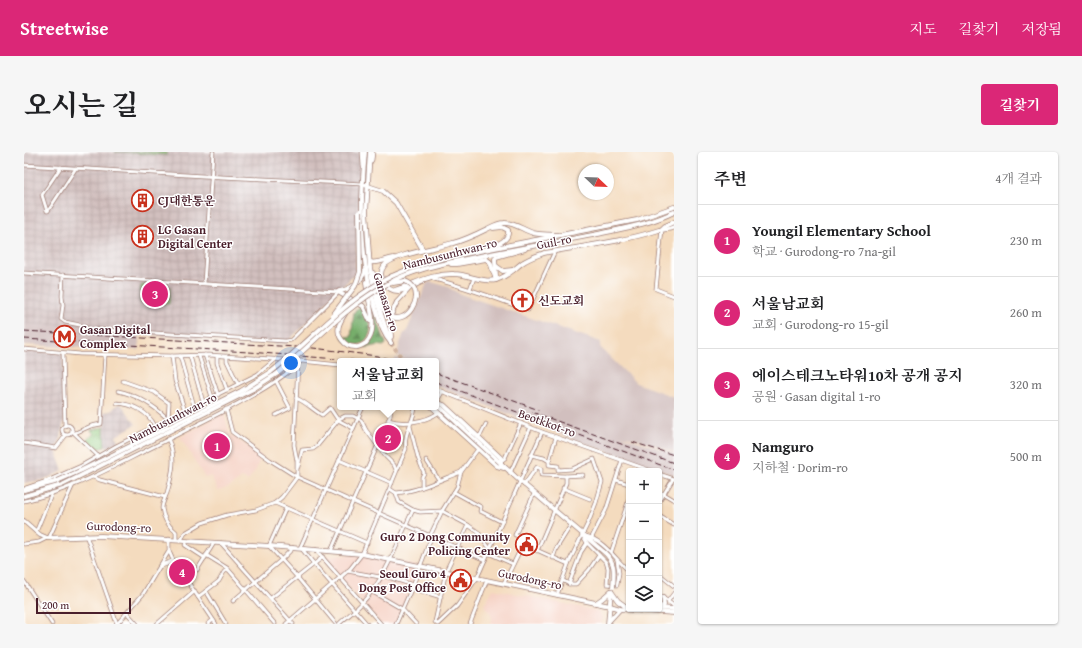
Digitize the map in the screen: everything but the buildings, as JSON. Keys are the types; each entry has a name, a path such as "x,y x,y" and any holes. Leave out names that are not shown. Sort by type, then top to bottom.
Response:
{"main road":[{"name":"Gamasan-ro","path":"364,152 363,171 370,262 367,268"},
{"name":"Gamasan-ro","path":"371,152 362,202 361,227 367,268 391,343 391,316 396,302 411,287"},
{"path":"365,184 383,191 396,203 423,250"},
{"path":"328,321 355,286 360,272 359,212 362,202"},
{"name":"Nambusunhwan-ro","path":"24,496 62,485 253,389 278,373 363,298 411,268 444,258 481,252 637,220 674,207"},
{"name":"Nambusunhwan-ro","path":"24,489 55,482 82,470 241,391 271,372 299,349 328,321 365,291 413,272 445,263 638,226 674,212"},
{"name":"Guil-ro","path":"662,229 674,222"},
{"path":"370,262 376,263 455,243 497,224 508,223 534,233 562,235"},
{"name":"Guil-ro","path":"432,277 453,274 485,280 496,280 507,276 533,257 628,239 674,227"},
{"path":"481,252 504,241 508,236 508,230 504,228 489,228"},
{"path":"496,280 495,259 497,256 521,251 531,247"},
{"path":"397,258 384,265 381,272 385,285 389,288 401,290 432,277"},
{"path":"445,263 457,264 486,259 490,262 496,280"},
{"path":"496,265 503,271 514,270"},
{"path":"338,292 343,291 360,281 367,268"},
{"path":"367,268 373,273 383,310 388,316 398,318 405,316 413,307 416,297 414,287 411,284 405,281 393,280"},
{"path":"347,312 339,324 338,334 340,339 346,344 359,347 368,340 373,327 366,286 367,268"},
{"path":"485,280 491,276 493,270"},
{"path":"395,290 428,277 432,277"},
{"path":"338,292 363,306 373,327"},
{"path":"440,406 501,458 502,464"},
{"path":"440,406 520,482 610,558 614,566 614,588 610,606 609,623"},
{"path":"435,410 497,466 502,464"},
{"path":"24,521 36,532 48,538"},
{"name":"Gurodong-ro","path":"48,538 86,535 169,539 301,548 362,554 504,583 620,609 674,613"},
{"path":"160,566 174,561"},
{"path":"595,603 604,598 614,588"},
{"path":"614,588 618,601 626,605"},
{"path":"662,598 664,601 664,605 662,606"},
{"name":"Gurodong-ro","path":"610,606 626,606"},
{"path":"662,608 674,609"},
{"path":"609,623 620,609"}],"street":[{"path":"204,283 213,152"},
{"path":"24,165 211,177 365,184"},
{"path":"61,167 42,195 47,211 76,168"},
{"path":"662,229 656,289 674,296"},
{"path":"432,277 434,279 470,289 528,310 554,252"},
{"path":"24,272 338,292"},
{"path":"63,275 63,305 61,319 65,322 80,325 89,329 285,341 291,340 338,292"},
{"path":"470,289 474,278"},
{"path":"24,349 105,355 227,356 337,365"},
{"path":"63,353 65,426 62,431 66,435"},
{"path":"24,443 56,448 66,435 101,424 105,355"},
{"path":"205,355 218,394"},
{"path":"172,356 175,381 185,411"},
{"path":"180,356 194,406"},
{"path":"190,356 203,402"},
{"path":"199,356 212,397"},
{"path":"218,356 217,363 227,390"},
{"path":"227,356 227,361 238,384"},
{"path":"24,489 81,466 116,446 258,374 276,359"},
{"path":"24,501 38,498 92,477 168,439 276,381 300,362"},
{"path":"298,471 294,445 296,398 300,362"},
{"path":"123,380 154,392 169,403 168,420"},
{"path":"276,381 290,408 276,415"},
{"path":"118,391 147,402 168,420"},
{"name":"Beotkkot-ro","path":"440,393 542,432 644,468"},
{"path":"296,398 322,415 330,408 338,420 353,428"},
{"path":"117,403 127,404 138,409 148,416 155,426"},
{"path":"226,409 232,432 270,460 297,477 484,560"},
{"path":"362,410 325,490 301,548 367,624"},
{"path":"331,551 378,446 390,410"},
{"path":"286,624 341,577 362,554 406,449 404,440 412,421 414,410"},
{"path":"388,420 397,422 421,421 427,420 438,413"},
{"path":"181,540 185,533 202,523 227,515 256,510 275,503 282,497 297,477 302,450 313,449 317,446 338,420 345,416 349,415 358,417 361,420 366,430 394,465 396,469 395,473"},
{"path":"502,464 521,423"},
{"path":"478,437 486,424"},
{"path":"65,426 70,426 98,456"},
{"path":"410,426 418,458 424,473 422,477 422,487"},
{"path":"510,473 532,427"},
{"path":"468,525 446,572 435,622 437,624 457,606 477,578 542,432"},
{"path":"549,462 556,437"},
{"path":"168,439 174,456 170,483 162,508 167,524 176,532 176,540"},
{"path":"396,624 431,538 430,536 442,511 457,487 461,472 478,449"},
{"path":"531,456 544,458 549,462 549,465 558,466 558,470 572,469 594,459 602,482 596,503 583,535 568,564 557,595"},
{"path":"339,460 392,483"},
{"path":"426,460 439,480"},
{"path":"592,537 606,510 622,460"},
{"path":"524,485 537,467 541,469 541,474 566,476 583,475"},
{"path":"390,489 396,492 407,492 461,472"},
{"path":"662,475 674,479 662,497"},
{"path":"537,551 566,483 566,476"},
{"path":"92,477 166,497"},
{"path":"616,480 626,483"},
{"path":"24,544 39,542 48,538 73,485"},
{"path":"564,488 590,499"},
{"path":"396,492 399,502 413,510 428,512 442,511 468,525 478,532 490,549"},
{"path":"454,492 482,507 480,511 502,522"},
{"path":"36,532 52,493"},
{"path":"504,583 523,544 524,539 515,535 534,494"},
{"path":"664,494 674,500"},
{"path":"275,503 367,543"},
{"path":"286,508 269,546 337,624 355,610 372,591 391,559 413,510"},
{"path":"611,553 626,510"},
{"path":"662,518 674,525"},
{"path":"553,558 556,549 571,525"},
{"path":"86,535 117,624 143,594 169,551"},
{"path":"583,535 592,537 611,553 626,569"},
{"path":"583,535 587,543 606,562 608,568 607,584 614,588 618,575 617,560"},
{"path":"169,539 169,551 174,561 216,624"},
{"path":"187,541 185,545 228,569 275,624"},
{"path":"197,570 214,543"},
{"path":"221,543 293,624"},
{"path":"568,584 581,552 587,543"},
{"path":"523,544 568,564"},
{"path":"233,601 293,548"},
{"path":"316,550 381,624"},
{"path":"488,553 513,564"},
{"path":"562,580 568,584 578,583 599,555"},
{"path":"270,598 298,578 323,557"},
{"path":"198,597 219,581 224,572 228,569"},
{"path":"347,571 381,576 441,597"},
{"path":"618,575 620,572 626,571"},
{"path":"662,576 674,586"},
{"path":"470,624 487,580"},
{"path":"24,581 52,624"},
{"path":"157,624 195,591"},
{"path":"206,591 226,623"},
{"path":"372,591 402,609 416,624"},
{"path":"668,601 674,593"},
{"path":"662,597 674,606"},
{"path":"127,613 137,624"},
{"path":"208,624 213,620"}],"shaded area":[{"path":"24,152 362,152 355,274 285,344 24,327"},
{"path":"431,282 446,286 460,294 601,342 600,347 636,383 674,397 674,452 635,438 620,435 674,453 674,475 662,471 662,468 654,468 586,444 439,387 439,358 404,358 397,356 404,333 406,333 427,283"},
{"path":"24,324 140,333 139,350 24,345"},
{"path":"24,350 63,353 65,416 61,438 56,448 63,471 43,480 24,483"},
{"path":"118,404 121,404 136,424 116,436 118,441 109,447 105,447 103,412 111,411"},
{"path":"224,413 229,433 261,456 256,470 248,481 242,478 229,487 218,491 211,476 205,478 180,437"},
{"path":"362,554 418,566 411,588 395,624 381,624 323,557"},
{"path":"493,589 598,611 602,617 601,624 491,624 492,618 490,612 484,605"}],"green space":[{"path":"115,152 167,152 167,155"},
{"path":"141,286 170,287 169,304 140,302"},
{"path":"371,303 386,344 383,346 378,345 364,347 370,342 375,332 375,322"},
{"path":"361,305 370,325 370,334 363,343 354,345 348,343 342,336 351,337 354,312"},
{"path":"104,427 105,447 96,449 87,439 94,434 91,430"}],"tunnel":[{"path":"391,343 402,358"}],"railway":[{"path":"24,331 313,348 385,358"},
{"path":"24,339 249,352 337,359"},
{"path":"439,374 539,410"},
{"path":"439,383 674,470"},
{"path":"532,412 674,463"},
{"path":"632,442 674,455"}],"place":[{"name":"CJ대한통운","path":"142,201"},
{"name":"LG Gasan Digital Center","path":"143,237"},
{"name":"에이스테크노타워10차 공개 공지","path":"155,294"},
{"name":"신도교회","path":"523,301"},
{"name":"Gasan Digital Complex","path":"65,337"},
{"name":"서울남교회","path":"388,438"},
{"name":"Youngil Elementary School","path":"217,446"},
{"name":"Guro 2 Dong Community Policing Center","path":"526,544"},
{"name":"Namguro","path":"182,572"},
{"name":"Seoul Guro 4 Dong Post Office","path":"461,581"}]}
